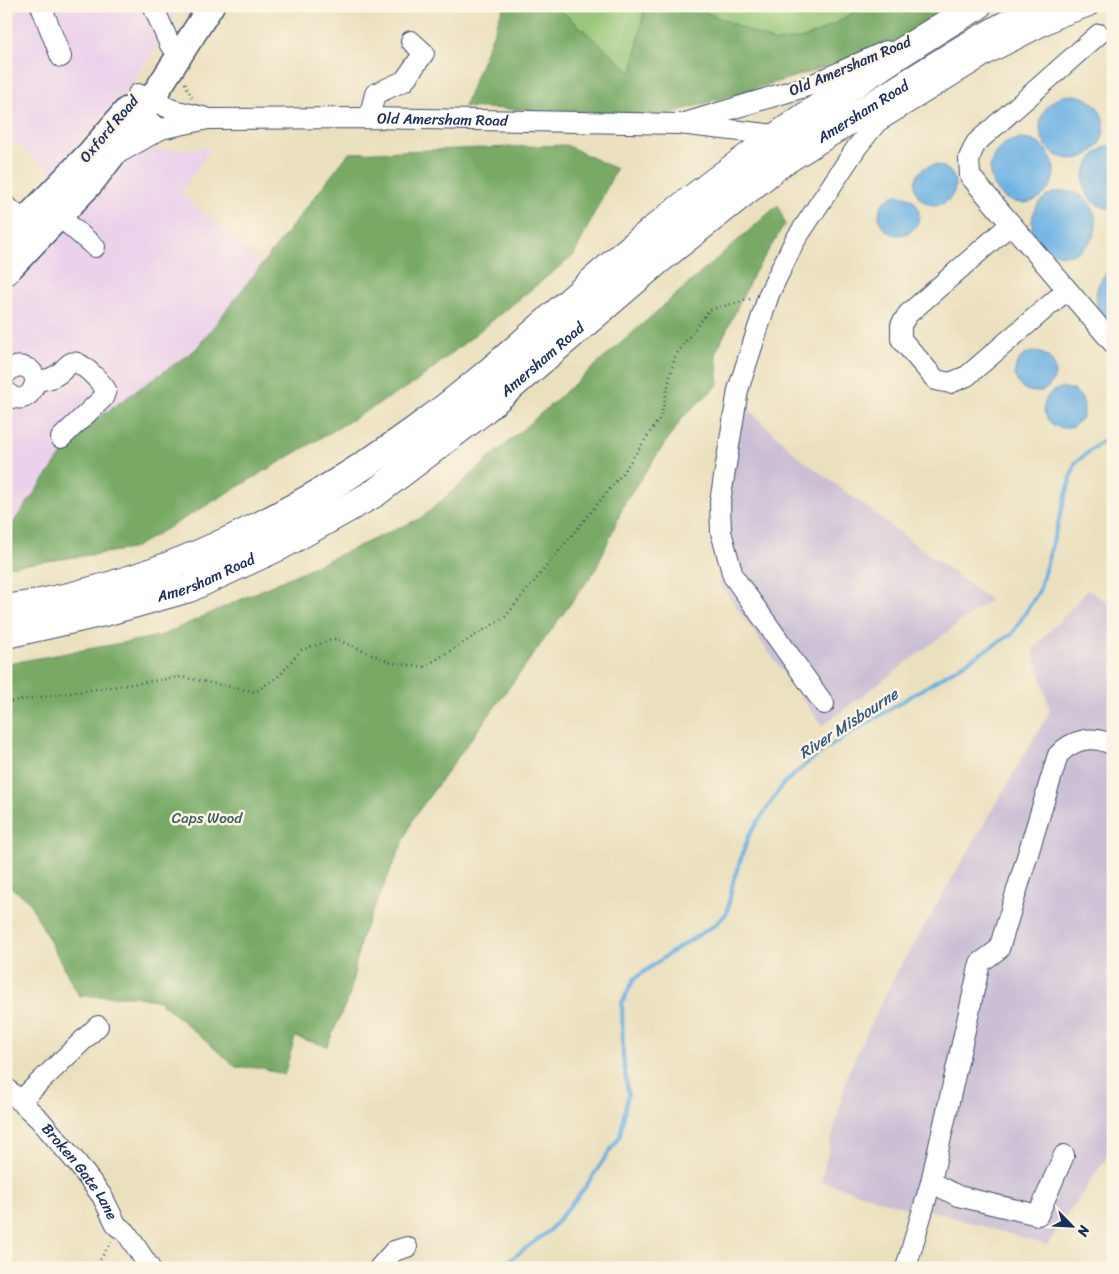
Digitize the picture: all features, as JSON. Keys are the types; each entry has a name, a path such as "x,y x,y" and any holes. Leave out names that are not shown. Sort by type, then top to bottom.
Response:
{"highway":[{"path":"6,609 43,604 158,571 219,546 353,473 419,427 654,229 777,135 935,30 977,6"},
{"name":"Amersham Road","path":"6,634 108,611 189,588 280,546 375,493 480,414 656,262 782,162 853,116 965,48 1040,6"}],"main road":[{"name":"Oxford Road","path":"6,240 34,229 144,109 170,45 196,6"},
{"path":"6,272 34,229 60,217 109,159 211,6"}],"street":[{"path":"41,6 62,57"},
{"path":"154,6 170,45"},
{"path":"824,704 733,576 721,532 720,502 738,390 769,294 794,242 857,147 877,122 989,52 1059,17 1089,7 1106,35 976,142 969,158 970,176 1113,342"},
{"name":"Old Amersham Road","path":"678,124 811,85 935,30"},
{"path":"369,118 375,94 404,80 424,53 411,41"},
{"name":"Old Amersham Road","path":"144,109 173,110 195,114 208,119"},
{"name":"Old Amersham Road","path":"144,109 208,119 369,118 678,124 791,136 812,132 853,116"},
{"path":"6,206 34,229"},
{"path":"60,217 95,247"},
{"path":"1011,224 908,314 901,325 901,338 936,380 950,383 967,376 1067,290"},
{"path":"7,377 13,368 23,367 31,372 35,381 52,378 74,361 79,363 103,384 106,390 103,398 61,438"},
{"path":"906,1268 931,1182 980,963 999,949 1058,755 1066,746 1091,739 1103,740 1113,745"},
{"path":"13,1094 98,1026"},
{"name":"Broken Gate Lane","path":"13,1094 77,1163 102,1196 117,1226"},
{"path":"931,1182 958,1196 1038,1215 1064,1155"},
{"path":"117,1226 126,1232 150,1268"},
{"path":"379,1268 394,1251 407,1247"}],"path":[{"path":"6,702 181,677 254,692 280,675 301,650 335,639 393,663 424,667 505,617 622,474 661,416 675,356 709,310 769,294"},
{"name":"Broken Gate Lane","path":"95,1268 110,1243 117,1226"}],"shaded area":[{"path":"6,6 171,6 176,16 129,87 53,173 6,136"},
{"path":"211,148 181,193 263,263 196,349 78,432 8,530 6,528 6,287 136,150"},
{"path":"736,398 798,456 990,600 822,726 718,582 720,513"},
{"path":"1088,590 1113,606 1113,727 1110,729 1113,739 1113,1148 1047,1245 914,1206 912,1210 821,1181 847,1076 891,983 1050,711 1033,649"}],"green space":[{"path":"504,6 556,6 632,73 645,6 691,6 775,42 805,38 838,23 862,6 954,6 906,37 810,72 662,116 464,107"},
{"path":"556,6 645,6 632,73"},
{"path":"691,6 862,6 819,32 795,41 783,43 773,42 753,35"},
{"path":"566,145 616,169 574,255 416,382 132,549 6,567 6,530 8,530 78,432 196,349 349,153"},
{"name":"Caps Wood","path":"778,205 785,224 753,275 716,352 719,384 683,417 626,500 596,569 414,817 361,938 350,994 327,1046 295,1037 284,1075 263,1068 236,1067 159,1001 134,996 79,996 28,900 6,884 6,664 160,636 423,517"}],"water":[{"path":"1066,95 1078,95 1095,104 1102,115 1104,127 1102,139 1095,150 1078,159 1066,159 1054,154 1045,145 1040,133 1040,121 1045,109 1054,100"},
{"path":"1016,139 1028,139 1045,148 1052,159 1054,171 1052,183 1045,194 1028,203 1016,203 1004,198 995,189 990,177 990,165 995,153 1004,144"},
{"path":"1110,145 1113,145 1113,209 1100,206 1091,199 1086,191 1084,181 1085,170 1090,160"},
{"path":"935,165 949,171 955,185 949,199 935,205 921,199 915,185 921,171"},
{"path":"1064,191 1076,193 1087,200 1094,211 1096,223 1094,235 1087,246 1076,253 1064,255 1052,253 1041,246 1034,235 1032,223 1034,211 1041,200 1052,193"},
{"path":"899,195 913,201 919,215 913,229 899,235 885,229 879,215 885,201"},
{"path":"1113,267 1113,324 1105,319 1100,312 1096,296 1101,280"},
{"path":"1035,352 1049,358 1055,372 1049,386 1035,392 1021,386 1015,372 1021,358"},
{"path":"1064,388 1078,394 1084,408 1078,422 1064,428 1050,422 1044,408 1050,394"}],"waterway":[{"name":"River Misbourne","path":"499,1268 549,1231 584,1189 620,1136 628,1094 623,1056 622,1003 634,979 673,951 715,925 727,913 733,882 749,835 784,783 822,751 1012,634 1039,591 1075,463 1101,442 1113,441"}]}
